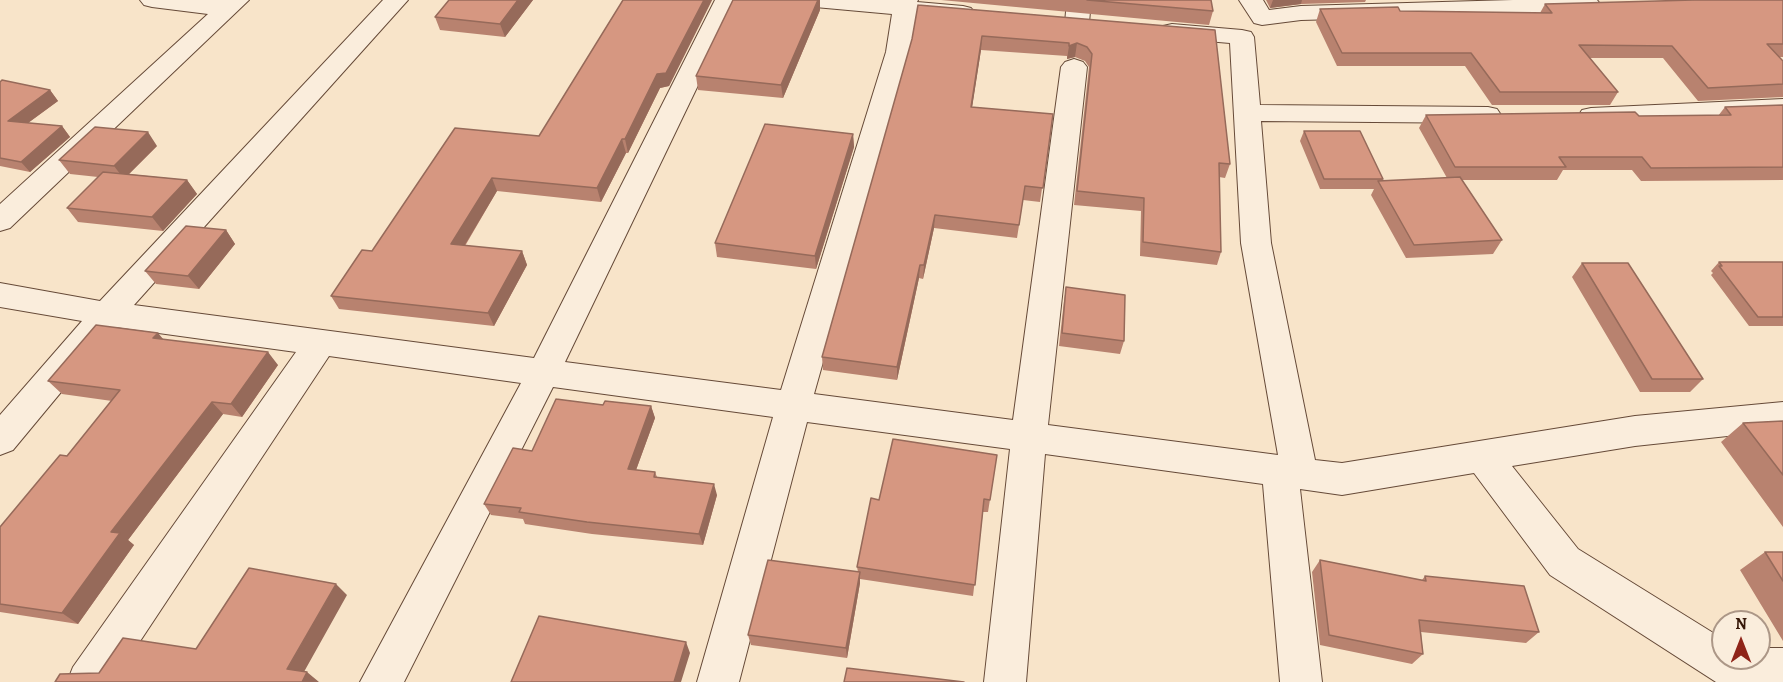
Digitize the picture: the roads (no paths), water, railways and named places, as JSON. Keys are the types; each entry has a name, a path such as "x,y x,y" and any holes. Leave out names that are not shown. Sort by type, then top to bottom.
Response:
{"street":[{"path":"152,0 232,4"},
{"path":"0,440 106,314 396,0"},
{"path":"381,682 544,371 727,0"},
{"path":"815,0 905,4 985,15"},
{"path":"1251,0 1262,18 1301,13 1610,4"},
{"path":"0,221 232,4"},
{"path":"718,682 794,405 898,52 905,4"},
{"path":"1148,29 1242,37 1256,243 1290,472 1301,682"},
{"path":"1005,682 1029,437 1074,68"},
{"path":"1564,116 1783,107"},
{"path":"1247,113 1517,115"},
{"path":"0,295 106,314 322,341 1342,479 1635,431 1783,416"},
{"path":"88,682 322,341"},
{"path":"1483,456 1564,562 1732,668 1783,669"}]}
